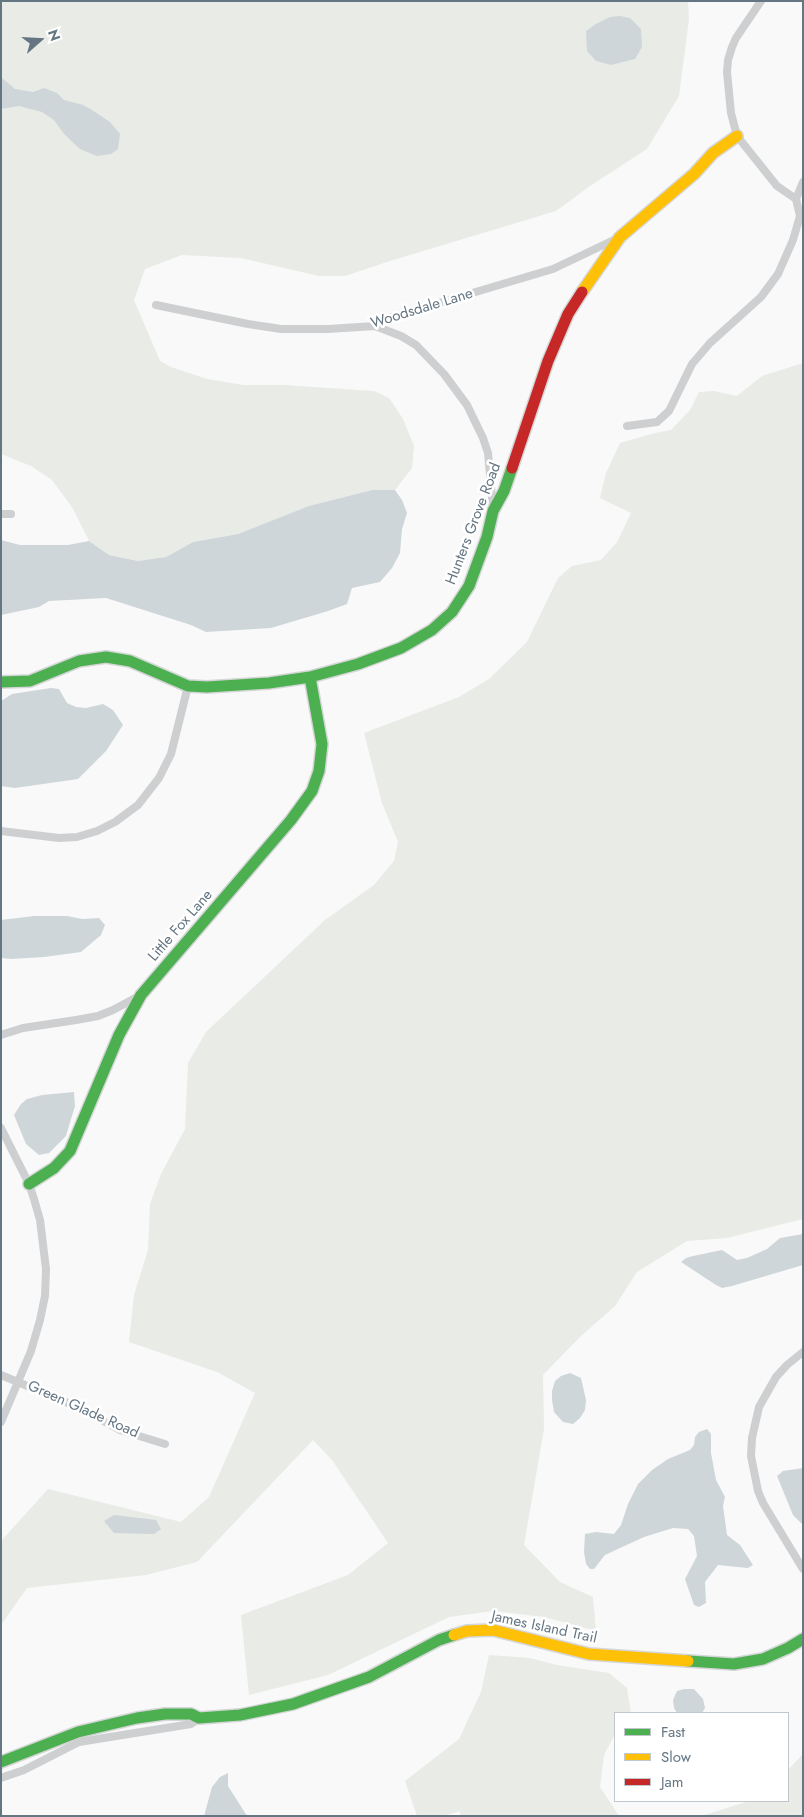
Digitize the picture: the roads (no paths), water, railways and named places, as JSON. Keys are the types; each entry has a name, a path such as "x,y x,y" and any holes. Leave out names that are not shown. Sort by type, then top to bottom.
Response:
{"street":[{"path":"761,1 736,38 728,60 727,72 731,114 737,136 777,186 796,198"},
{"name":"Hunters Grove Road","path":"1,682 30,681 79,661 106,657 130,661 188,686 241,685 310,678 358,664 401,648 432,630 452,612 469,586 487,537 493,511 504,491 545,370 568,314 620,237 694,174 713,153 737,136"},
{"path":"627,426 657,422 669,411 692,364 710,343 760,297 772,281 782,265 793,240 800,216 796,198 803,182"},
{"name":"Woodsdale Lane","path":"156,305 281,329 375,326 378,321 553,269 620,237"},
{"path":"375,326 401,336 416,345 452,385 467,405 488,453 493,511"},
{"path":"1,514 11,514"},
{"name":"Little Fox Lane","path":"28,1184 54,1168 70,1151 118,1035 141,995 285,827 312,792 319,771 322,744 310,678"},
{"path":"1,831 59,838 77,837 97,831 115,822 138,805 158,778 170,754 188,686"},
{"path":"1,1035 23,1028 98,1016 141,995"},
{"path":"1,1128 28,1184 40,1220 46,1269 45,1296 31,1351 1,1422"},
{"path":"803,1352 776,1377 759,1407 752,1438 751,1456 758,1491 763,1503 803,1569"},
{"name":"Green Glade Road","path":"1,1375 80,1408 120,1430 165,1444"},
{"name":"James Island Trail","path":"1,1778 24,1770 80,1742 191,1724 199,1718 257,1712 312,1698 369,1677 439,1640 467,1631 493,1630 589,1654 722,1664 734,1664 763,1658 788,1648 803,1639"},
{"name":"James Island Trail","path":"1,1762 78,1732 137,1718 165,1714 191,1714 199,1718"}]}
